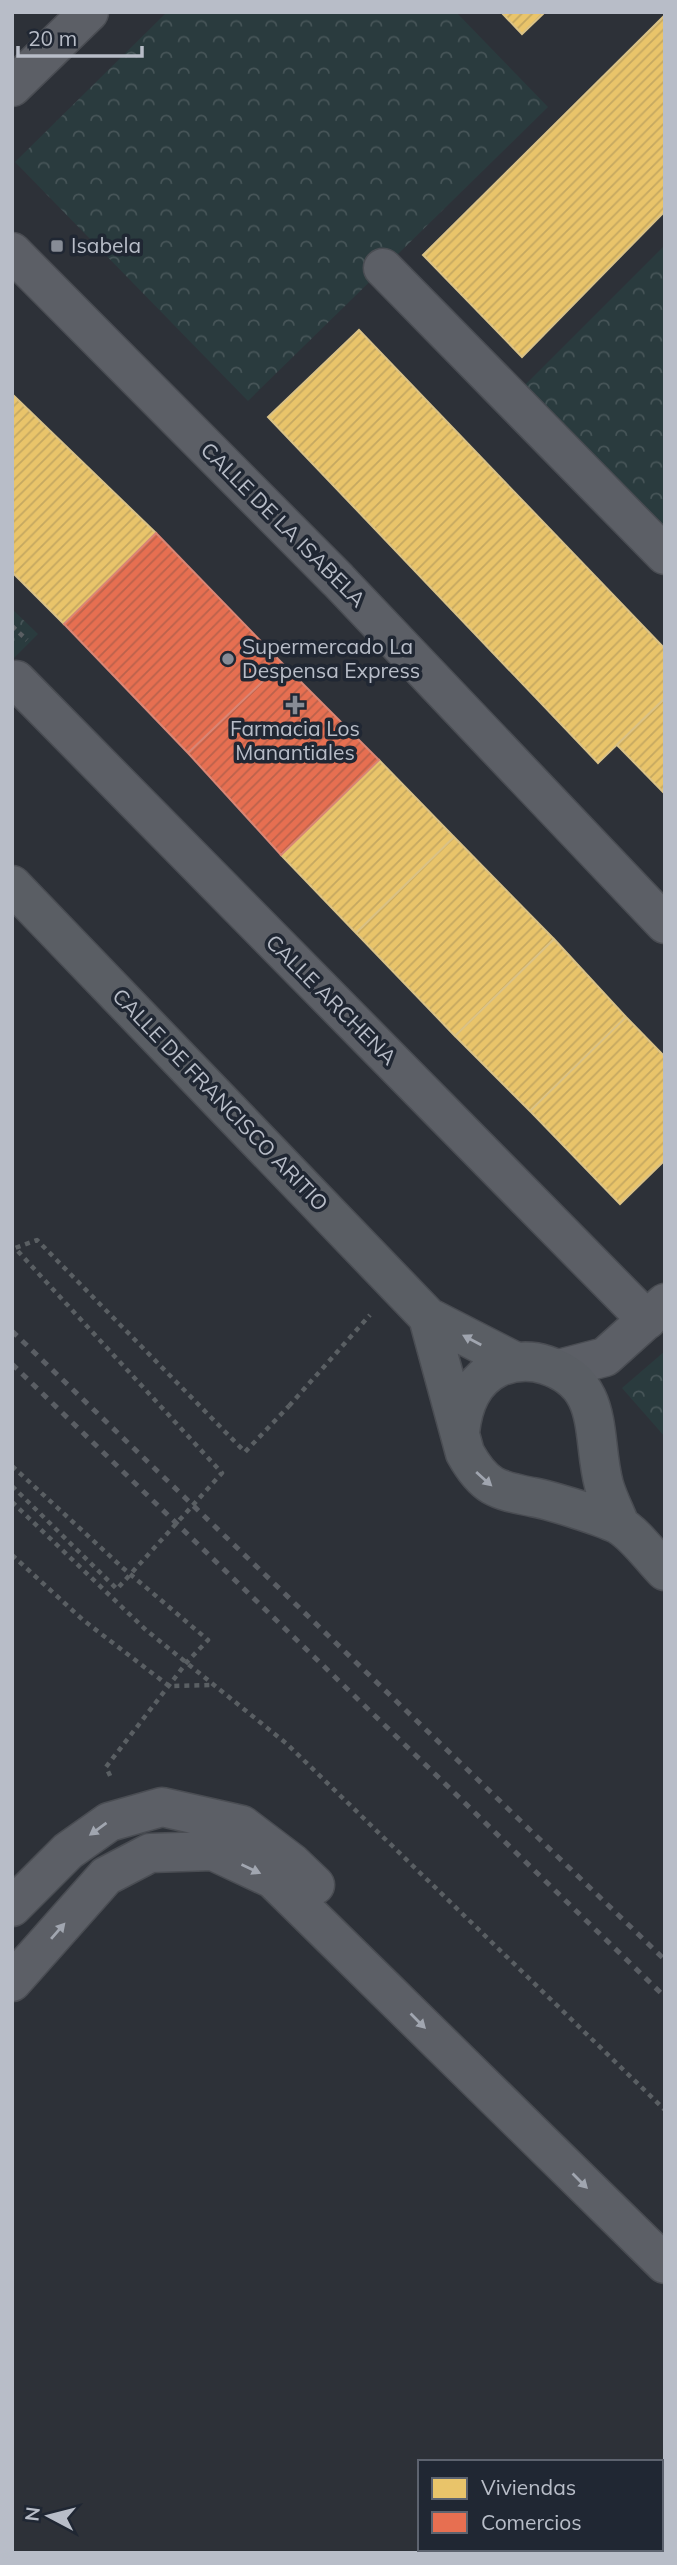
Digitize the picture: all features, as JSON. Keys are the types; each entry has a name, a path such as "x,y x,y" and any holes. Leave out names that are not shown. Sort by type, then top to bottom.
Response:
{"main road":[{"name":"CALLE DE FRANCISCO ARITIO","path":"12,885 428,1317 516,1362 538,1362 559,1369"},
{"name":"CALLE DE FRANCISCO ARITIO","path":"428,1317 465,1453 475,1472 492,1487 512,1495 533,1497 620,1525"},
{"path":"460,1432 462,1412 469,1394 498,1368 516,1362"},
{"path":"533,1497 571,1481 588,1458 592,1416 572,1377 559,1369"},
{"name":"CALLE DE FRANCISCO ARITIO","path":"592,1416 604,1485 620,1525 665,1571"}],"street":[{"path":"12,88 89,12"},
{"name":"CALLE DE LA ISABELA","path":"12,252 338,580 665,924"},
{"path":"383,268 665,555"},
{"name":"CALLE ARCHENA","path":"16,680 656,1312"},
{"path":"559,1369 605,1357 656,1312"},
{"path":"592,1416 605,1357"},
{"path":"12,1908 68,1851 109,1822 162,1807 242,1825 292,1863 665,2227"},
{"path":"12,1982 106,1877 150,1853 213,1851 273,1879 665,2264"}],"path":[{"path":"12,1486 117,1589 222,1473 15,1248 37,1240 245,1452 400,1286"},
{"path":"12,1466 123,1568 208,1640 187,1662 106,1766 130,1816"},
{"path":"12,1502 146,1630 287,1744 665,2110"},
{"path":"12,1555 83,1620 169,1686 213,1685"}],"green space":[{"path":"167,12 456,12 548,107 248,401 15,162"},
{"path":"665,245 665,533 522,388"},
{"path":"12,609 38,634 12,660"},
{"path":"665,1351 665,1437 622,1388"}],"building: Viviendas":[{"path":"501,12 545,12 522,34"},
{"path":"665,15 665,211 522,357 423,255"},
{"path":"359,330 665,649 665,698 598,763 268,417"},
{"path":"12,394 156,533 64,624 12,572"},
{"path":"665,698 665,794 617,745"},
{"path":"379,760 454,837 356,933 281,855"},
{"path":"454,837 554,939 455,1036 356,933"},
{"path":"554,939 626,1017 530,1111 455,1036"},
{"path":"626,1017 665,1057 665,1160 620,1204 530,1111"}],"building: Comercios":[{"path":"156,533 282,663 188,753 64,624"},
{"path":"282,663 379,760 281,855 188,753"}],"railway":[{"path":"12,1331 665,1960"},
{"path":"12,1364 665,1997"}],"place":[{"name":"Isabela","path":"57,246"},
{"name":"Supermercado La Despensa Express","path":"228,659"},
{"name":"Farmacia Los Manantiales","path":"295,705"}]}
